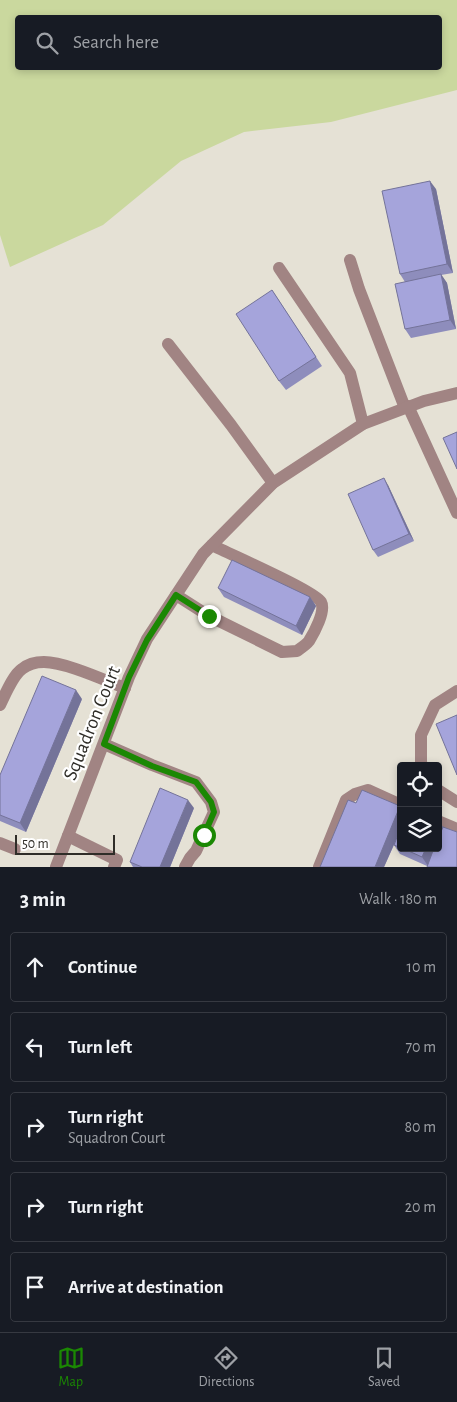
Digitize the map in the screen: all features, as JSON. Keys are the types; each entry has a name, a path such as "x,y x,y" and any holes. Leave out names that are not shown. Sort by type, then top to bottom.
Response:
{"street":[{"path":"350,260 359,289 407,407 457,514"},
{"path":"279,268 350,373 363,424"},
{"path":"168,344 273,483"},
{"name":"Squadron Court","path":"56,867 125,688 147,640 203,554 273,483 363,424 424,400 457,393"},
{"path":"176,595 209,616 282,652 297,651 309,640 323,608 320,600 305,590 212,546"},
{"path":"0,705 16,674 21,669 31,664 44,662 63,666 125,688"},
{"path":"421,762 421,734 435,704 457,691"},
{"path":"104,744 152,766 196,782 211,802 214,812 196,851 185,867"},
{"path":"319,867 346,800 355,794 368,790 397,803"},
{"path":"442,793 457,802"},
{"path":"442,823 457,829"},
{"path":"68,836 117,860 114,867"},
{"path":"0,843 15,849"}],"green space":[{"path":"0,0 457,0 457,90 331,122 244,132 181,161 103,225 10,267 0,235"}],"building":[{"path":"430,181 447,264 400,274 382,191"},
{"path":"441,274 450,320 405,329 395,284"},
{"path":"272,290 316,357 279,381 236,314"},
{"path":"457,432 457,469 443,438"},
{"path":"384,478 409,534 373,550 348,494"},
{"path":"232,560 310,597 296,626 218,588"},
{"path":"42,676 76,690 20,823 0,815 0,775"},
{"path":"457,715 457,775 436,724"},
{"path":"160,788 188,800 160,867 142,867 130,862"},
{"path":"362,790 397,805 397,813 375,867 320,867 348,800 356,803"},
{"path":"443,827 457,832 457,867 427,867 433,852 442,852"},
{"path":"411,852 424,852 422,857"}],"route":[{"path":"204,835 214,812 211,802 196,782 152,766 104,744 129,677 147,640 176,595 209,616"}]}
